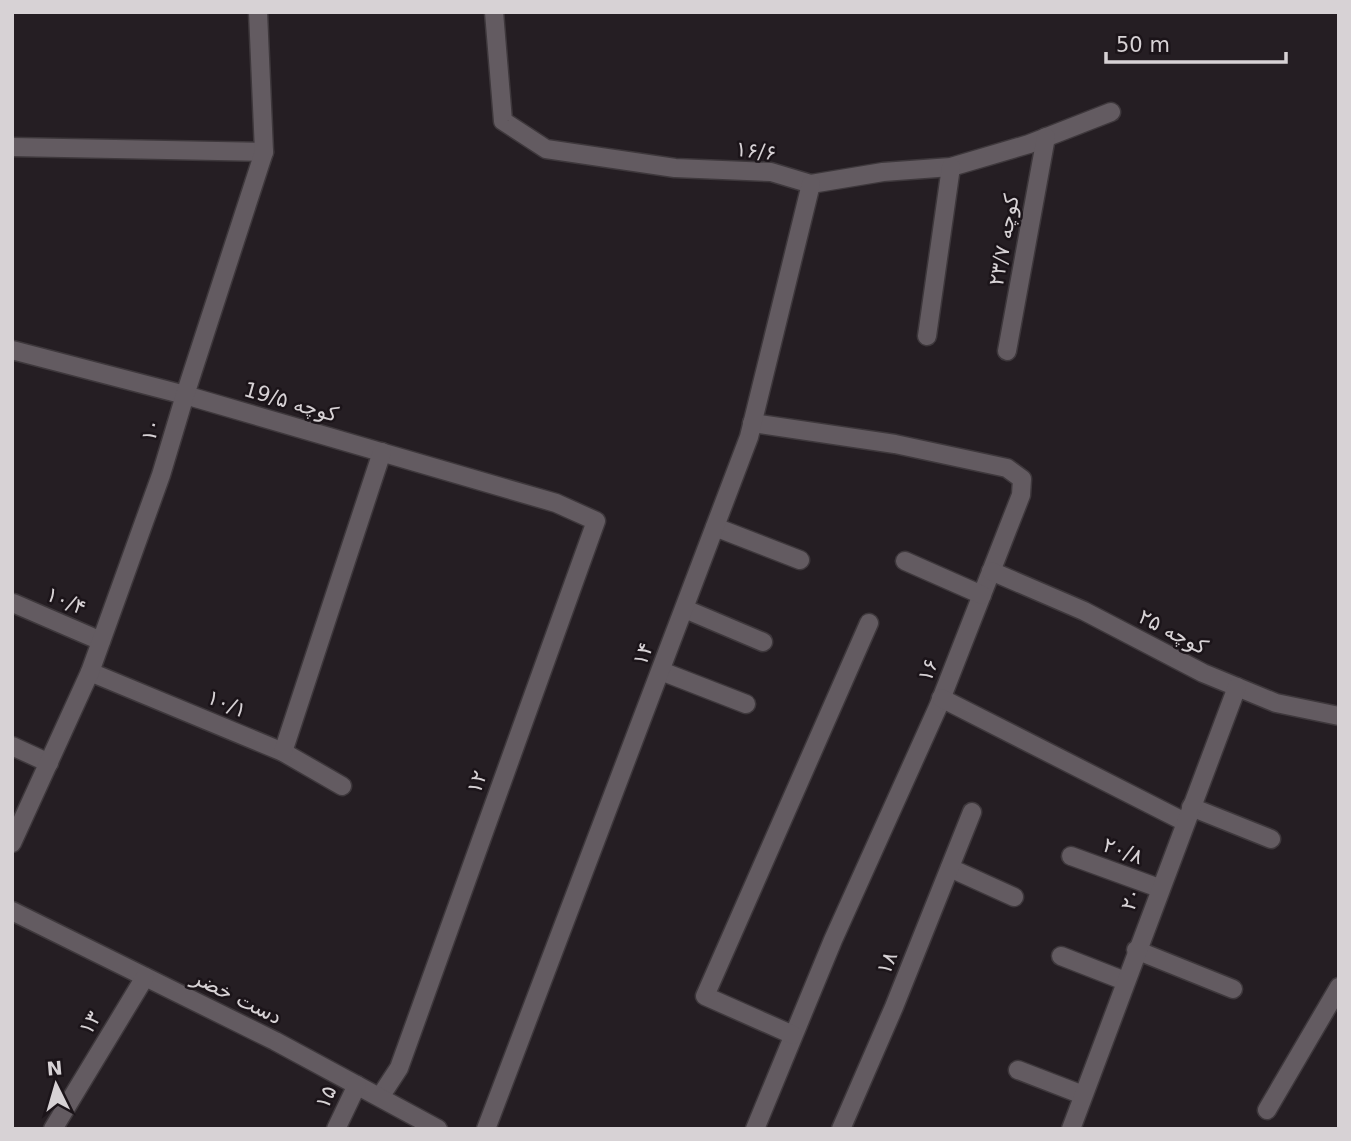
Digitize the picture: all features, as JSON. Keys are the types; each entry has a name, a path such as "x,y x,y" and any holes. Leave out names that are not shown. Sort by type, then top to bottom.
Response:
{"street":[{"name":"۱۰","path":"12,843 90,672 162,475 185,395 264,152 258,12"},
{"name":"۱۶/۶","path":"494,12 503,121 546,149 675,168 771,172 811,184 883,172 951,167 1111,113"},
{"name":"کوچه ۲۳/۷","path":"1007,351 1046,137"},
{"path":"12,147 264,152"},
{"path":"927,336 951,167"},
{"name":"۱۴","path":"486,1129 685,609 752,423 811,184"},
{"name":"کوچه 19/۵","path":"12,350 185,395 556,503"},
{"name":"۱۶","path":"752,423 895,444 1007,468 1023,479 1021,495 941,698 833,940 755,1129"},
{"path":"283,752 382,452"},
{"name":"۱۲","path":"380,1097 399,1068 596,521 556,503"},
{"path":"715,527 800,560"},
{"path":"905,561 982,595"},
{"name":"کوچه ۲۵","path":"991,571 1084,611 1203,673 1276,703 1339,716"},
{"name":"۱۰/۴","path":"13,603 101,641"},
{"path":"685,609 763,642"},
{"path":"793,1035 705,996 869,624"},
{"path":"661,671 746,704"},
{"name":"۱۰/۱","path":"90,672 283,752 342,786"},
{"name":"۲۰","path":"1071,1129 1159,888 1237,687"},
{"path":"941,698 1188,814 1271,839"},
{"path":"12,746 49,763"},
{"name":"۱۸","path":"841,1129 972,812"},
{"name":"۲۰/۸","path":"1070,856 1159,888"},
{"path":"950,868 1014,897"},
{"name":"دست خضر","path":"12,911 275,1041 438,1129"},
{"path":"1136,950 1233,989"},
{"path":"1061,956 1125,981"},
{"name":"۱۳","path":"53,1129 145,977"},
{"path":"1267,1110 1339,987"},
{"path":"1018,1069 1083,1095"},
{"name":"۱۵","path":"336,1129 357,1085"}]}
